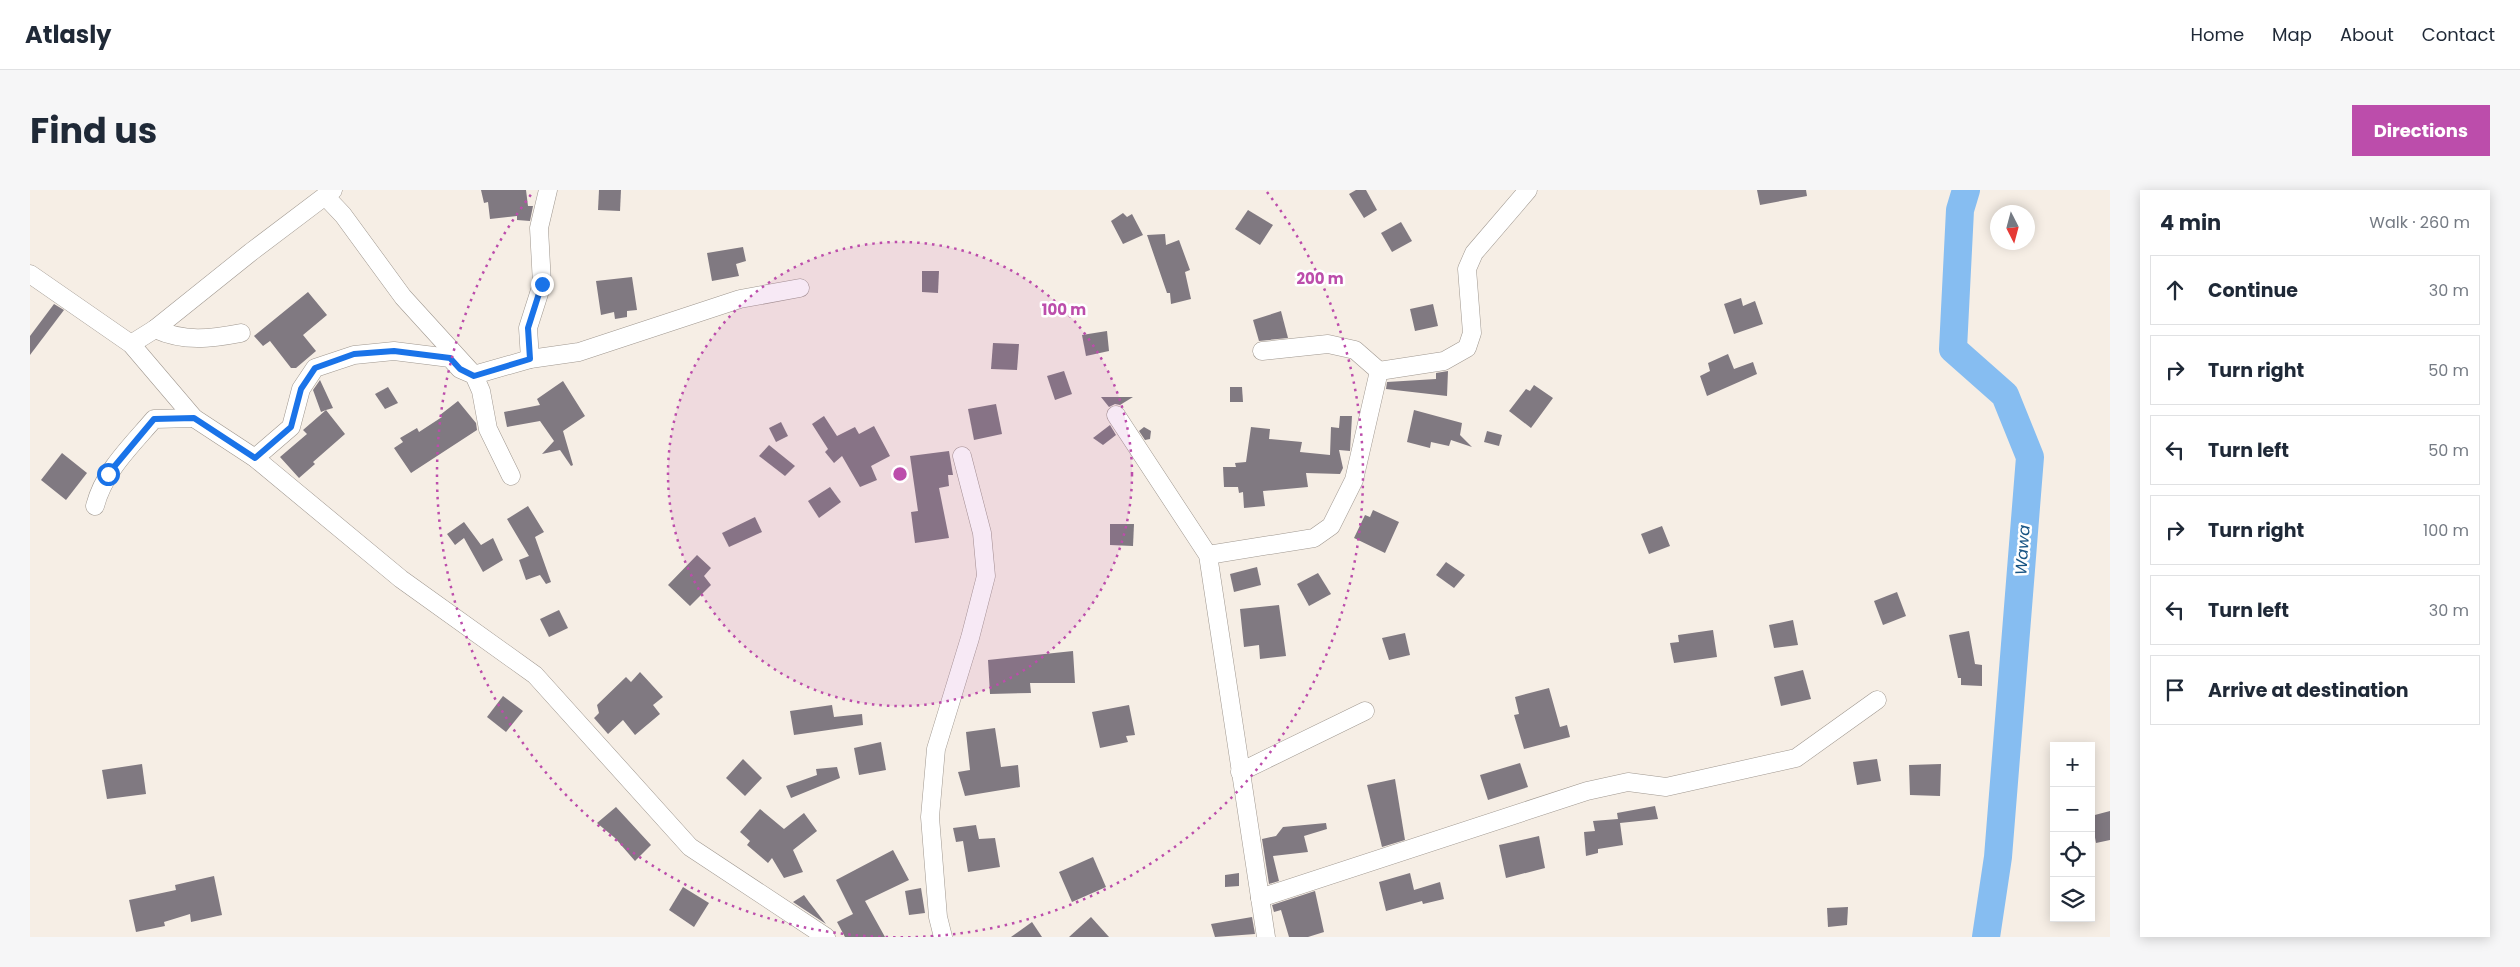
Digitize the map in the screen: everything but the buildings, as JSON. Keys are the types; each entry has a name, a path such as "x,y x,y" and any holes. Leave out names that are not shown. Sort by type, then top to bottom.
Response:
{"street":[{"path":"530,359 528,328 542,284 538,228 548,190"},
{"path":"1262,351 1328,344 1354,350 1380,371 1444,361 1467,348 1472,333 1467,269 1474,253 1528,190"},
{"path":"131,344 155,329 250,252 330,193 343,215 403,297 474,376 481,391 488,429 511,476"},
{"path":"30,274 131,344 194,418 255,458 401,578 536,675 690,847 826,937"},
{"path":"255,458 291,427 301,389 315,368 354,354 394,351 450,358 460,369 474,376 530,359 578,352 740,298 800,288"},
{"path":"155,329 172,337 205,340 241,334"},
{"path":"1208,555 1314,538 1331,526 1354,480 1380,371"},
{"path":"1116,414 1208,555 1266,937"},
{"path":"94,506 99,489 108,474 154,419 194,418"},
{"path":"943,937 938,917 930,817 936,749 970,638 986,576 982,533 962,456"},
{"path":"1260,898 1588,791 1628,782 1666,787 1796,758 1877,700"},
{"path":"1240,772 1366,711"}],"waterway":[{"name":"Wawa","path":"1966,190 1960,210 1953,349 2005,395 2030,457 1998,857 1986,937"}],"route":[{"path":"108,474 154,419 194,418 255,458 291,427 301,389 315,368 354,354 394,351 425,353 450,358 460,369 474,376 530,359 528,328 542,284"}]}
